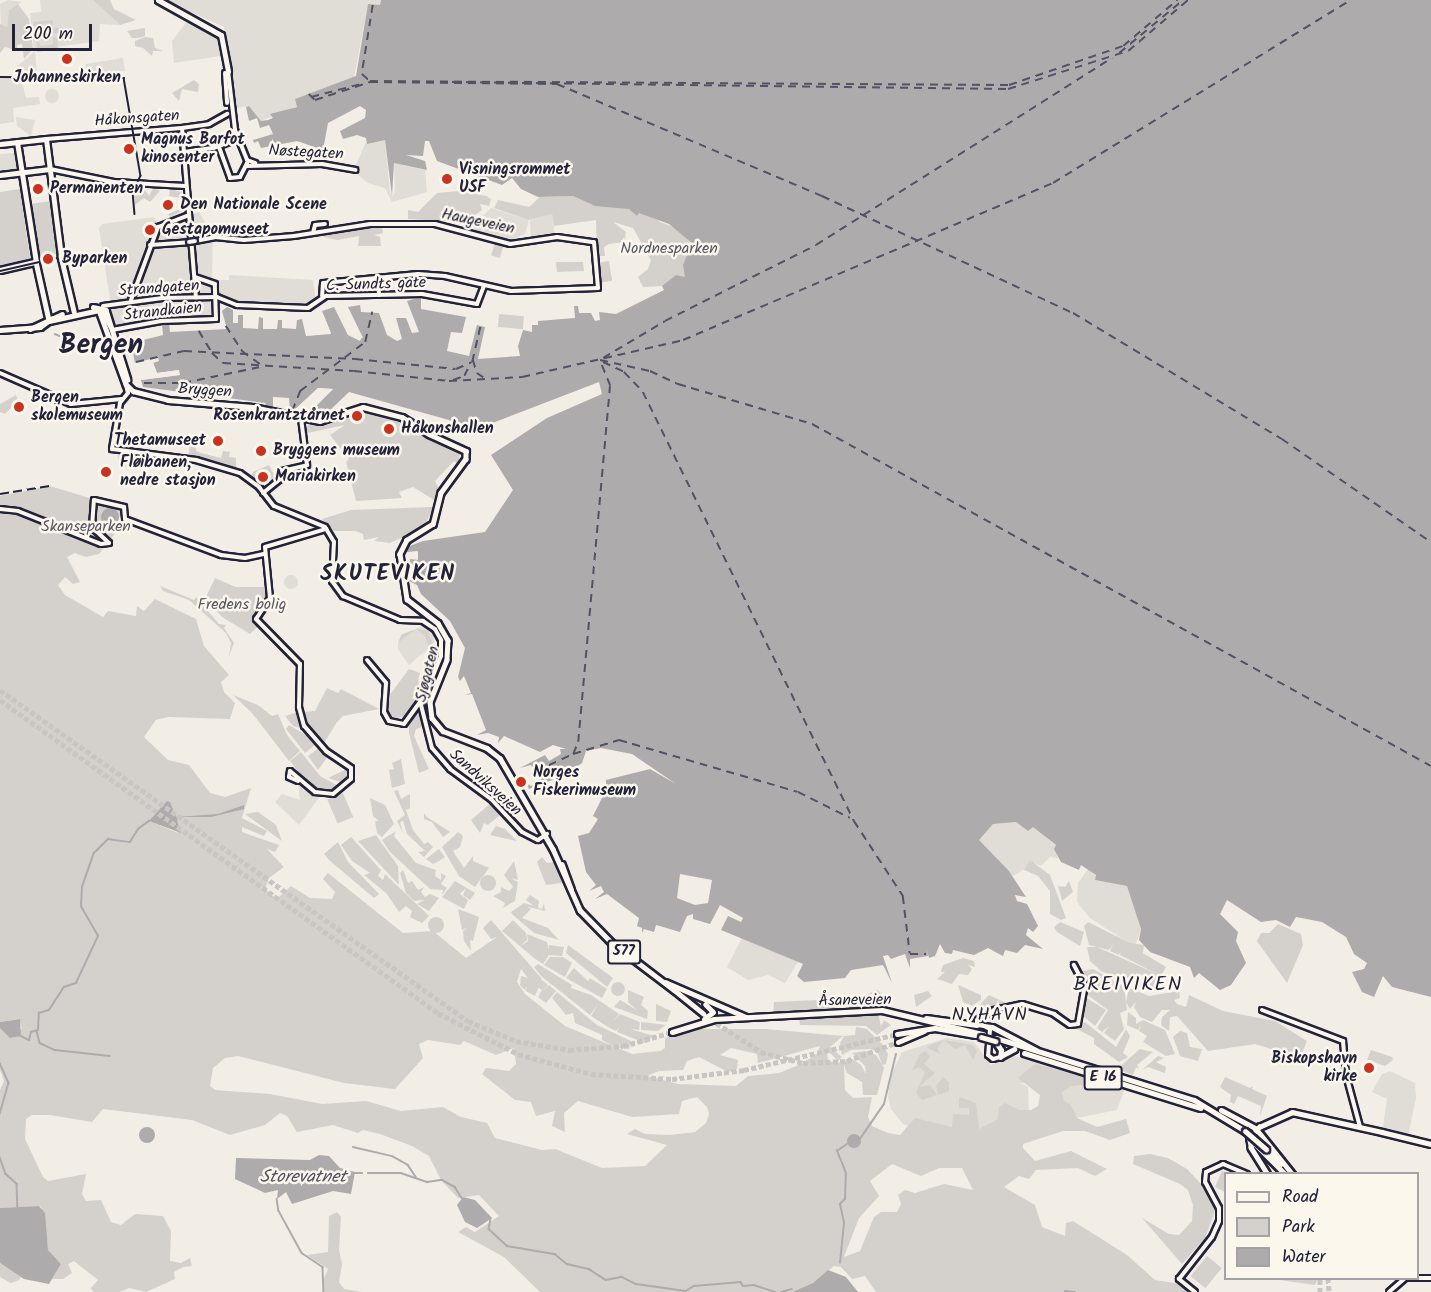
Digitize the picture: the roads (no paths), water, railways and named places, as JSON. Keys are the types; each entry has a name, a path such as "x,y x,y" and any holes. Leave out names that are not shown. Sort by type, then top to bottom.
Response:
{"highway":[{"path":"158,0 219,33 226,72"},
{"path":"0,144 46,139 62,256"},
{"path":"17,142 20,173 36,262"},
{"path":"0,176 50,169"},
{"name":"E 16","path":"665,982 752,1019"},
{"path":"674,990 704,1014"},
{"name":"Åsaneveien","path":"674,990 707,1005 713,1012 672,1032 706,1020 874,1010 982,1035 1194,1100 1244,1132 1284,1172"},
{"path":"915,1018 935,1017 980,1025"},
{"path":"991,1028 1048,1057"},
{"path":"898,1042 920,1032 947,1029"},
{"name":"Åsaneveien","path":"897,1034 947,1029 982,1035"},
{"path":"996,1040 1001,1050 1000,1057"},
{"name":"Åsaneveien","path":"996,1040 1014,1049 1190,1103 1244,1132 1264,1152 1290,1172"},
{"path":"1000,1057 1014,1049"},
{"path":"1194,1100 1257,1130 1290,1172"},
{"path":"1265,1128 1266,1140"},
{"path":"1264,1152 1279,1172"}],"main road":[{"path":"226,72 227,114 235,130"},
{"path":"226,72 235,130"},
{"name":"Håkonsgaten","path":"46,139 182,128 209,124 227,114"},
{"path":"182,128 186,208 195,277 195,297"},
{"name":"Nøstegaten","path":"235,130 247,163 322,164 355,170"},
{"path":"184,152 219,147 238,139"},
{"path":"219,147 230,178 240,177 247,163"},
{"path":"50,169 132,184 185,186"},
{"path":"177,219 186,208"},
{"path":"131,300 159,225 187,216"},
{"path":"313,233 315,225 325,224"},
{"name":"Haugeveien","path":"150,245 233,238 291,237 370,224 435,224 510,244 557,237 593,242 598,288 579,290 497,289 484,286"},
{"path":"62,256 74,311"},
{"path":"0,270 36,262 48,320"},
{"path":"322,296 323,282 378,280 434,274 484,286"},
{"path":"195,277 214,282 217,307"},
{"path":"378,280 379,295"},
{"name":"C. Sundts gate","path":"217,297 240,305 308,308 322,296 431,294 477,304 484,286"},
{"name":"Strandgaten","path":"103,306 131,300 217,297"},
{"path":"217,307 224,300"},
{"path":"42,322 43,304"},
{"path":"0,330 30,329 56,315 103,306"},
{"name":"577","path":"103,306 126,384 133,391"},
{"name":"Strandkaien","path":"110,331 161,321 216,319 217,307"},
{"name":"577","path":"48,320 96,309 110,331 133,391"},
{"path":"30,329 48,320"},
{"path":"0,373 71,404 122,399"},
{"path":"126,384 128,393 122,399 111,446 114,449 207,463 240,473 262,491 274,506 317,521 326,529 334,542 332,577 340,594 394,618 423,621 439,634 441,656 422,701 404,724 390,721 384,712 387,683 367,660"},
{"path":"120,407 133,391"},
{"name":"Bryggen","path":"133,391 189,404 251,406 269,413 301,418"},
{"name":"Sjøgaten","path":"301,418 324,421 363,406 399,415 429,434 463,449 467,458 442,490 433,524 403,546 400,560 406,596 416,609 441,626 448,640 447,660 431,698 431,716 441,729 491,751 503,761 546,835"},
{"path":"262,491 272,485 282,471 307,465 301,418"},
{"path":"0,509 18,512 101,544 109,543 92,527 94,500 124,507 124,518 221,555 245,558 264,554"},
{"path":"298,781 290,778 290,771 315,792 333,794 351,779 350,765 326,750 304,726 299,707 300,664 256,618 270,598 264,554 267,545 326,529"},
{"name":"Sandviksveien","path":"422,701 428,736 439,758 491,799 518,828 537,839 550,843"},
{"path":"537,839 546,835"},
{"name":"577","path":"546,835 567,886 587,918 611,942 674,990"},
{"name":"577","path":"546,835 587,918"},
{"path":"1000,1057 990,1057 987,1049 991,1028 980,1025 982,1016 1022,1004 1054,1014 1070,1025 1078,1024 1085,986 1074,964"},
{"path":"1262,1010 1343,1041 1346,1075 1360,1126"},
{"path":"1265,1172 1254,1143 1257,1130 1292,1112 1307,1113 1431,1144"},
{"path":"1257,1130 1288,1115 1307,1113"},
{"path":"1196,1292 1179,1279 1212,1237 1219,1221 1219,1208 1204,1182 1206,1172 1214,1165 1223,1164 1244,1172"},
{"path":"1389,1292 1404,1280"}],"water":[{"path":"381,0 1431,0 1431,997 1392,987 1383,976 1374,997 1362,992 1352,972 1364,969 1367,963 1354,954 1346,937 1322,922 1296,917 1290,927 1276,920 1261,922 1227,900 1220,914 1238,932 1236,941 1246,963 1231,985 1220,990 1199,973 1194,978 1190,967 1150,952 1139,940 1141,929 1127,886 1095,880 1096,875 1081,865 1079,870 1061,862 1054,849 1056,845 1033,827 1028,831 1016,822 993,824 979,840 1009,871 1026,897 1015,895 1017,901 1027,904 1038,926 1033,932 1028,928 1026,935 1043,949 1025,945 1017,953 1005,950 1003,956 988,948 974,955 953,950 952,954 945,953 940,944 935,956 929,958 927,950 928,956 910,959 910,968 905,954 891,959 888,955 883,956 892,983 883,965 851,970 845,978 804,982 797,976 803,964 721,930 728,916 741,922 743,918 720,905 710,924 693,919 693,914 687,916 680,932 656,925 654,932 644,929 642,933 642,928 637,926 639,918 607,894 595,899 604,892 601,886 589,891 596,885 586,872 578,836 589,833 598,819 593,816 606,790 606,780 650,769 676,784 632,754 601,748 586,751 582,763 565,775 529,789 525,782 531,786 540,780 531,765 520,768 545,755 549,761 561,754 560,749 566,749 553,745 540,752 504,736 498,743 499,737 488,733 477,735 486,730 472,694 465,695 471,693 464,676 460,681 458,677 465,648 450,621 421,594 417,585 409,581 413,578 422,582 423,576 414,576 421,566 410,564 410,559 418,560 418,551 407,552 407,547 423,541 485,532 513,490 491,455 547,418 602,394 599,382 474,430 471,422 463,424 349,392 327,413 318,416 315,407 333,389 318,388 294,411 290,411 289,398 273,397 273,409 267,408 265,403 143,387 141,380 179,375 179,370 157,373 153,362 157,358 135,363 131,343 163,335 162,324 169,323 170,332 227,329 222,311 227,307 233,310 233,323 238,323 238,315 243,315 243,328 258,329 259,317 263,318 263,329 277,329 278,320 282,320 282,328 296,329 297,320 302,319 306,336 331,333 322,311 334,307 348,335 363,338 348,307 360,305 361,312 379,313 387,335 397,341 402,339 396,318 406,318 412,333 419,332 407,301 421,297 421,309 466,317 462,333 451,332 447,351 469,356 477,325 485,327 478,359 520,356 518,346 523,330 532,332 532,325 538,325 538,321 575,318 574,306 578,306 579,313 591,313 595,321 600,320 599,312 616,314 664,290 662,286 676,275 685,277 683,265 692,243 669,224 639,213 637,216 629,209 595,206 573,196 538,197 521,189 512,178 502,185 437,161 429,141 425,141 423,156 406,155 425,161 427,170 394,163 392,196 385,140 367,144 366,138 357,135 343,139 340,131 365,118 366,110 360,106 328,123 323,150 297,141 261,148 258,141 254,143 253,140 273,134 269,125 260,128 257,118 249,121 246,107 249,106 261,121 268,120 273,118 270,114 297,107 295,99 356,76 368,4 380,5","holes":["680,874 712,880 708,903 695,905 677,898"]},
{"path":"110,508 116,511 119,517 116,523 110,526 104,523 101,517 104,511"},
{"path":"167,801 170,802 176,817 218,814 244,805 244,809 211,817 181,817 177,820 181,833 149,821"},
{"path":"20,1019 21,1036 10,1038 0,1028 0,1022"},
{"path":"147,1127 153,1129 155,1135 153,1141 147,1143 141,1141 139,1135 141,1129"},
{"path":"854,1134 859,1136 861,1141 859,1146 854,1148 849,1146 847,1141 849,1136"},
{"name":"Storevatnet","path":"319,1155 329,1156 340,1168 355,1172 351,1194 333,1191 292,1204 286,1192 277,1199 278,1190 265,1193 235,1179 236,1158 310,1160"},
{"path":"463,1197 475,1200 492,1218 477,1228 465,1222 457,1205"},
{"path":"39,1206 45,1213 48,1250 61,1264 49,1284 24,1279 0,1263 0,1208"},
{"path":"828,1270 846,1277 858,1292 792,1292 813,1283"}],"waterway":[{"path":"55,334 60,336"},
{"path":"21,1036 29,1040 31,1032 38,1030 39,1013 49,1010 64,987 76,983 98,936 81,906 82,887 94,853 108,839 130,842 138,829 149,821"},
{"path":"37,1031 40,1043 55,1050 110,1056"},
{"path":"860,1139 884,1104 896,1054"},
{"path":"0,1063 9,1083 0,1114"},
{"path":"841,1161 837,1151 847,1144"},
{"path":"353,1147 392,1156 408,1165 416,1177"},
{"path":"0,1157 6,1174 17,1184 18,1207"},
{"path":"840,1263 844,1223 840,1204 845,1199 846,1174 842,1163"},
{"path":"354,1173 362,1173"},
{"path":"368,1173 401,1173 427,1182 442,1180 455,1187 462,1198"},
{"path":"277,1199 279,1211 302,1253 323,1267 324,1292"},
{"path":"491,1219 489,1229 507,1246 555,1254 567,1264 589,1269 606,1280 622,1277 636,1284 686,1291 694,1286 741,1282 743,1286 754,1285 776,1292"},
{"path":"781,1292 792,1289"},
{"path":"1065,1291 1075,1292"}],"tunnel":[{"path":"0,690 468,1021 516,1041 569,1050 623,1046 672,1032"},
{"path":"0,700 438,1013 518,1054 591,1074 672,1079 744,1070 897,1034"},
{"path":"710,1019 761,1052 803,1063 847,1061 898,1042"},
{"path":"1320,1280 1320,1292"},
{"path":"1328,1280 1329,1292"}],"tram line":[{"path":"0,77 124,78 141,176 133,192 135,214"},
{"path":"0,271 57,258"}],"railway":[{"path":"0,494 49,486"}],"place":[{"name":"Johanneskirken","path":"67,59"},
{"name":"Magnus Barfot kinosenter","path":"129,149"},
{"name":"Visningsrommet USF","path":"447,179"},
{"name":"Permanenten","path":"38,189"},
{"name":"Den Nationale Scene","path":"168,205"},
{"name":"Gestapomuseet","path":"150,230"},
{"name":"Byparken","path":"48,259"},
{"name":"Bergen skolemuseum","path":"19,407"},
{"name":"Rosenkrantztårnet","path":"357,416"},
{"name":"Håkonshallen","path":"389,429"},
{"name":"Thetamuseet","path":"218,441"},
{"name":"Bryggens museum","path":"261,451"},
{"name":"Fløibanen, nedre stasjon","path":"106,472"},
{"name":"Mariakirken","path":"263,477"},
{"name":"Norges Fiskerimuseum","path":"521,782"},
{"name":"Biskopshavn kirke","path":"1369,1068"}],"district":[{"name":"Bergen","path":"101,346"},
{"name":"SKUTEVIKEN","path":"388,575"},
{"name":"BREIVIKEN","path":"1128,985"},
{"name":"NYHAVN","path":"990,1016"}],"park label":[{"name":"Nordnesparken","path":"669,249"},
{"name":"Skanseparken","path":"86,527"},
{"name":"Fredens bolig","path":"242,605"}]}
